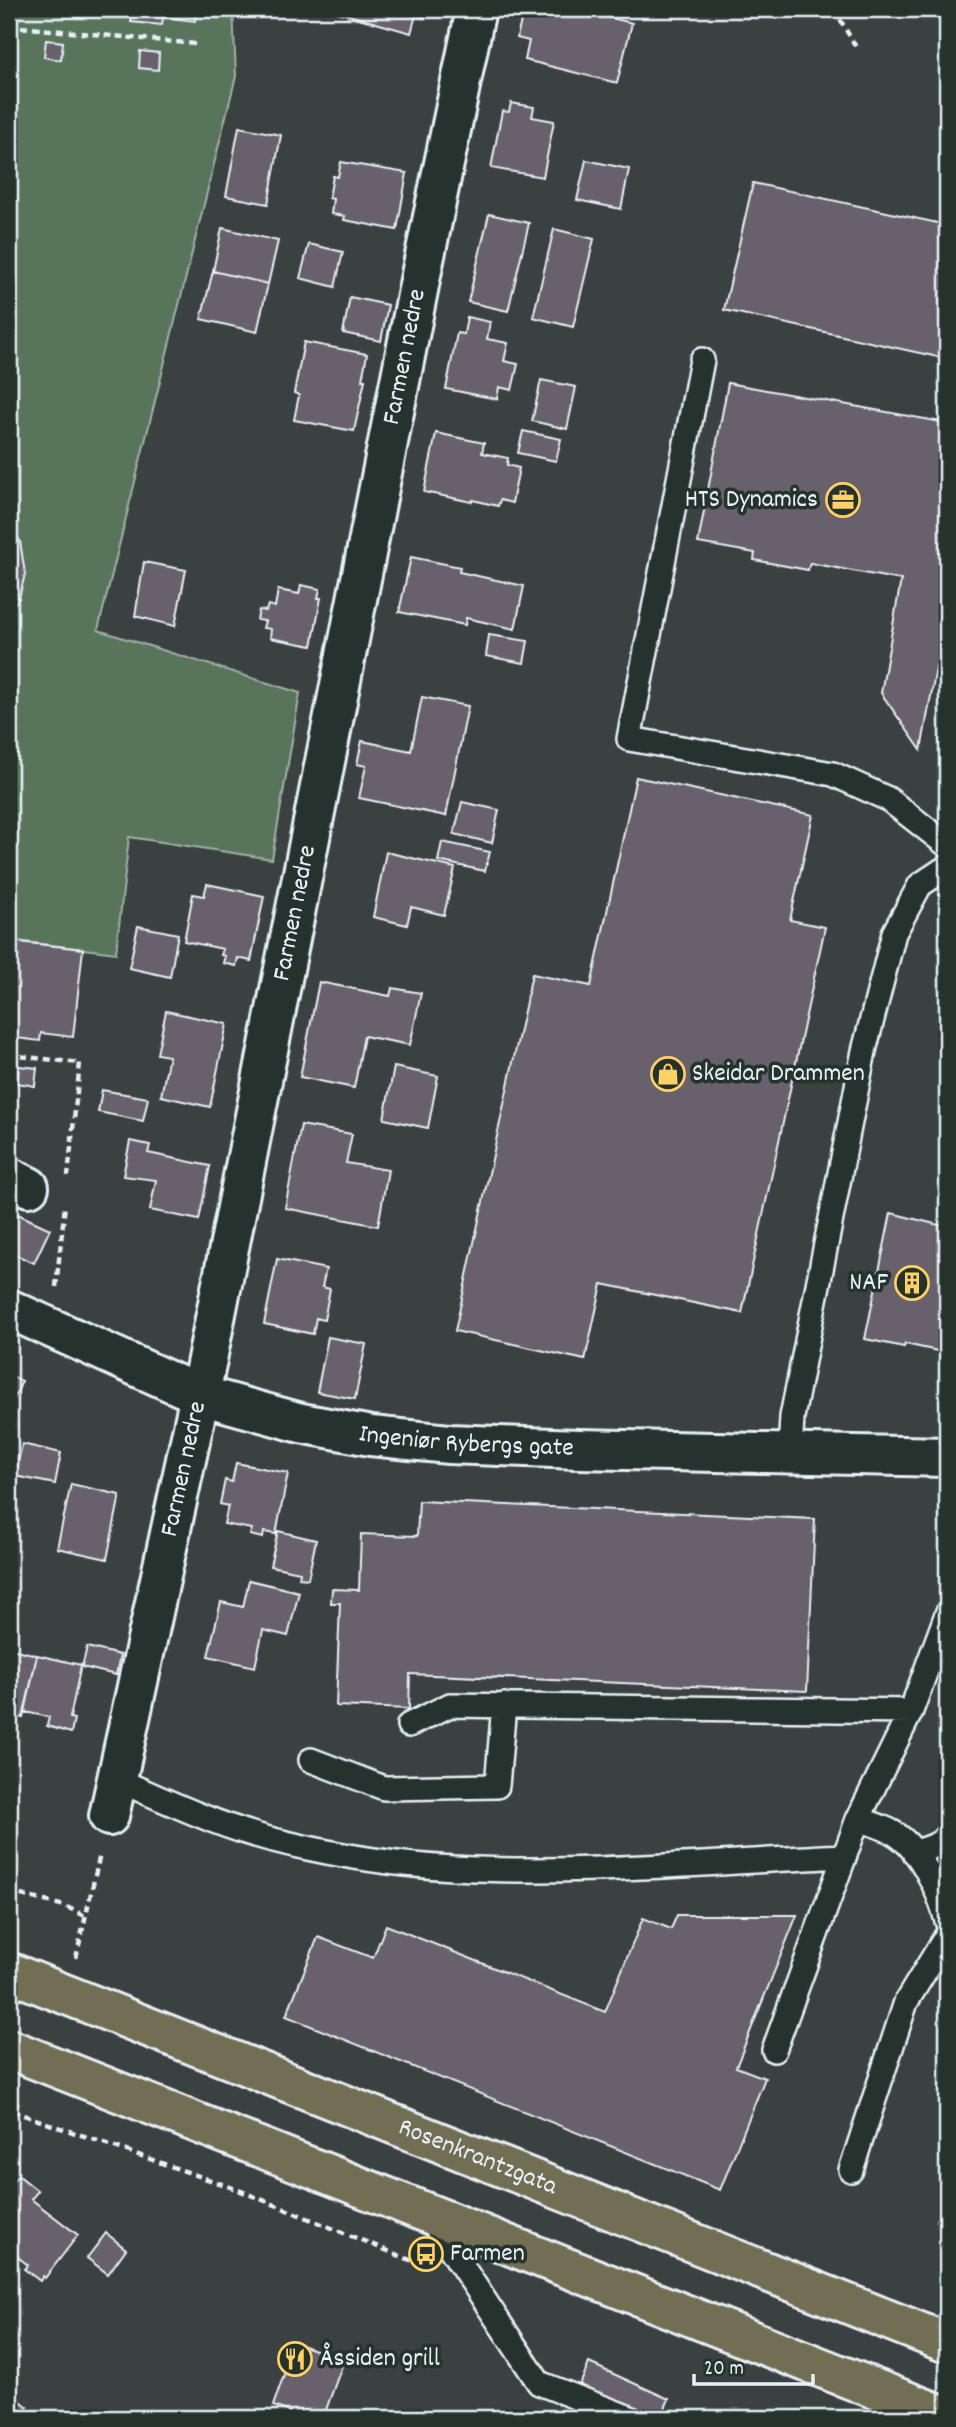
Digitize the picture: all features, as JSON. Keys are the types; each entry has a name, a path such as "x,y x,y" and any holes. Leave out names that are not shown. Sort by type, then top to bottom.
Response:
{"main road":[{"name":"Rosenkrantzgata","path":"9,1972 947,2343"},
{"path":"9,2049 947,2417"}],"street":[{"name":"Farmen nedre","path":"113,1798 200,1395 476,9"},
{"name":"Ingeniør Rybergs gate","path":"9,1309 200,1395 301,1423 371,1436 449,1444 579,1449 947,1457"}],"lane":[{"path":"702,360 629,739 833,774 888,799 947,845"},
{"path":"790,1453 792,1417 861,1065 894,933 920,885 947,867"},
{"path":"774,2050 858,1819 911,1711 947,1614"},
{"path":"409,1726 450,1704 911,1711"},
{"path":"311,1760 384,1788 497,1786 504,1705"},
{"path":"113,1798 284,1843 362,1858 451,1868 536,1871 845,1856"},
{"path":"858,1819 895,1833 914,1852 944,1896 947,1920"},
{"path":"914,1852 930,1848 947,1835"},
{"path":"851,2170 906,2002 947,1935"},
{"path":"427,2214 539,2383 630,2418"}],"path":[{"path":"834,9 856,47"},
{"path":"9,26 196,44"},
{"path":"76,1959 113,1798"},
{"path":"9,1892 65,1906 85,1916"},
{"path":"18,2102 10,2113 236,2189 475,2286"}],"green space":[{"path":"9,9 233,9 236,76 98,630 300,693 272,859 129,837 116,953 9,940"}],"building":[{"path":"36,9 67,9 66,14"},
{"path":"88,9 196,9 195,21 163,17 162,25 131,22 132,14"},
{"path":"327,9 427,9 424,18 416,15 411,33"},
{"path":"538,9 575,9 632,23 617,83 525,60 529,41 517,38 522,16 535,19"},
{"path":"46,40 63,42 61,60 44,57"},
{"path":"140,51 159,53 158,70 139,68"},
{"path":"511,103 534,107 532,117 554,121 543,177 491,168 502,111 509,112"},
{"path":"239,127 281,135 268,204 226,196"},
{"path":"586,160 629,169 621,209 577,200"},
{"path":"341,162 407,173 397,230 344,220 345,216 331,214 333,199 329,198 333,176 338,177"},
{"path":"753,183 947,225 947,359 724,310"},
{"path":"489,214 529,223 508,311 468,302"},
{"path":"222,228 278,241 268,284 213,271"},
{"path":"554,229 594,239 573,327 533,317"},
{"path":"309,244 343,252 335,287 300,278"},
{"path":"213,271 268,284 257,332 201,319"},
{"path":"350,297 388,305 381,341 343,333"},
{"path":"467,317 490,322 487,339 508,343 504,361 518,364 512,390 499,387 497,399 446,389 457,333 464,334"},
{"path":"304,342 367,354 362,380 365,380 354,431 294,420 299,395 294,393"},
{"path":"541,380 576,387 567,429 532,421"},
{"path":"728,383 947,423 947,609 921,750 881,693 901,580 810,563 808,570 754,560 755,553 698,543"},
{"path":"523,431 561,439 556,461 518,453"},
{"path":"436,433 484,443 482,453 508,458 507,465 519,468 512,503 500,500 498,506 424,492"},
{"path":"9,524 20,541 25,574 19,598 9,611"},
{"path":"411,557 460,567 459,572 524,586 515,629 466,618 465,625 399,612"},
{"path":"144,562 186,570 175,626 135,616"},
{"path":"301,585 320,589 318,598 321,598 312,646 270,638 271,629 263,628 265,621 257,620 259,610 266,611 268,605 275,607 278,590 299,594"},
{"path":"489,635 528,641 524,663 486,656"},
{"path":"422,697 468,706 446,816 359,798 366,766 357,764 362,741 411,751"},
{"path":"636,777 813,815 790,920 825,927 742,1313 602,1284 585,1360 455,1331 532,974 591,986"},
{"path":"462,802 499,810 492,843 454,834"},
{"path":"442,842 490,852 485,871 438,861"},
{"path":"386,852 455,868 444,915 411,907 407,925 373,917"},
{"path":"207,884 264,896 251,961 238,958 236,966 223,963 223,949 184,941 193,894 204,896"},
{"path":"138,926 178,934 170,977 129,968"},
{"path":"9,941 83,949 73,1037 41,1033 40,1041 9,1037"},
{"path":"319,982 390,996 392,988 421,993 410,1045 364,1036 354,1088 300,1077"},
{"path":"166,1011 227,1024 210,1107 161,1096 169,1056 157,1054"},
{"path":"19,1066 37,1068 35,1086 17,1083"},
{"path":"394,1067 438,1076 428,1128 384,1119"},
{"path":"102,1090 148,1098 143,1121 98,1112"},
{"path":"301,1125 352,1134 346,1163 388,1170 378,1226 285,1208"},
{"path":"130,1141 150,1145 148,1153 210,1166 199,1220 150,1210 156,1180 123,1176"},
{"path":"9,1210 50,1229 34,1263 9,1252"},
{"name":"NAF","path":"891,1213 947,1227 947,1353 865,1339"},
{"path":"277,1259 326,1269 322,1287 330,1289 324,1320 316,1318 313,1334 264,1324"},
{"path":"328,1337 366,1344 355,1399 317,1392"},
{"path":"9,1375 22,1381 10,1408 9,1408"},
{"path":"22,1444 61,1453 55,1484 15,1476"},
{"path":"236,1463 288,1473 276,1534 264,1532 263,1538 250,1535 252,1529 224,1524 228,1506 220,1504 225,1480 232,1482"},
{"path":"71,1484 120,1495 107,1559 57,1548"},
{"path":"419,1501 815,1519 807,1691 410,1674 409,1709 336,1706 340,1603 331,1603 332,1589 359,1590 361,1534 417,1536"},
{"path":"278,1531 316,1540 308,1579 299,1578 300,1572 270,1566"},
{"path":"249,1580 299,1592 288,1636 263,1630 255,1667 208,1656 221,1602 243,1607"},
{"path":"87,1647 120,1655 116,1675 82,1667"},
{"path":"11,1649 37,1655 23,1718 9,1715"},
{"path":"37,1655 81,1665 70,1718 74,1719 71,1733 47,1726 49,1717 25,1712"},
{"path":"677,1915 797,1915 736,2067 765,2078 720,2190 286,2016 318,1937 373,1958 386,1925 605,2012 643,1918 671,1929"},
{"path":"18,2175 38,2191 31,2199 78,2235 40,2281 24,2269 28,2265 9,2250 9,2181 12,2183"},
{"path":"947,2195 947,2225 937,2221"},
{"path":"106,2233 126,2249 108,2274 87,2258"},
{"path":"295,2343 344,2360 323,2418 287,2418 290,2412 273,2406"},
{"path":"589,2363 669,2399 661,2418 566,2418"},
{"path":"9,2392 28,2407 19,2418 9,2418"}],"place":[{"name":"HTS Dynamics","path":"843,500"},
{"name":"Skeidar Drammen","path":"668,1074"},
{"name":"NAF","path":"912,1283"},
{"name":"Farmen","path":"426,2254"},
{"name":"Åssiden grill","path":"295,2359"}]}
